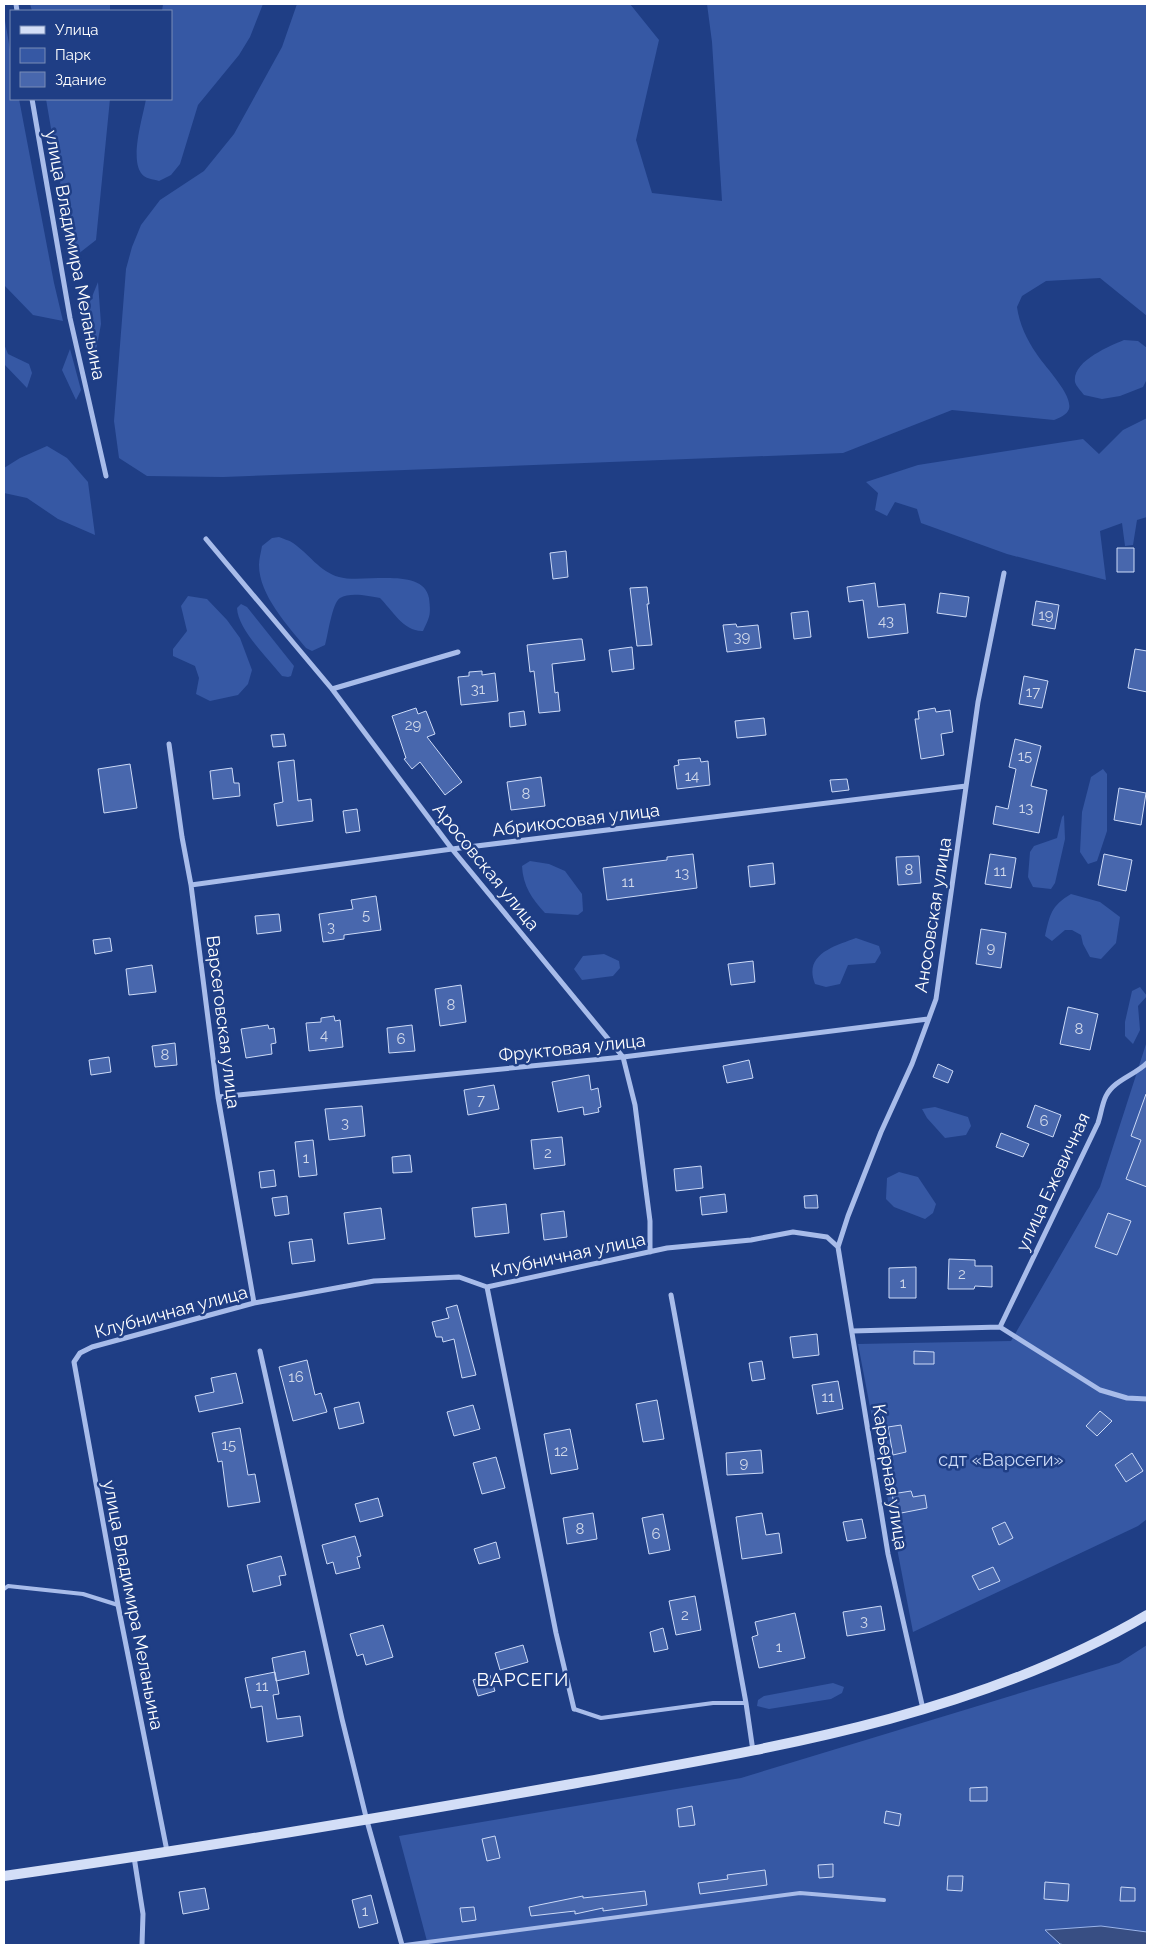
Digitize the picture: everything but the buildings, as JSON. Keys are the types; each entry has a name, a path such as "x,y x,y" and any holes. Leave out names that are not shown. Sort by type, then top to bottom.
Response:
{"main road":[{"path":"4,1876 367,1821 753,1752 923,1709 999,1684 1077,1653 1147,1615"}],"street":[{"name":"улица Владимира Меланьина","path":"32,100 70,318 106,476"},
{"name":"Аросовская улица","path":"206,539 332,689 452,849 623,1057 635,1105 650,1221 650,1252"},
{"name":"Аносовская улица","path":"838,1247 880,1132 912,1064 936,998 978,702 1004,573"},
{"path":"332,689 458,652"},
{"name":"Варсеговская улица","path":"169,744 191,885 218,1097 254,1303"},
{"name":"Абрикосовая улица","path":"191,885 452,849 966,786"},
{"name":"Фруктовая улица","path":"218,1097 623,1057 928,1019"},
{"name":"улица Ежевичная","path":"1000,1327 1098,1123 1106,1095 1117,1083 1147,1064"},
{"name":"Клубничная улица","path":"74,1362 80,1353 92,1348 254,1303 374,1282 460,1277 487,1287 650,1252 751,1240 793,1232 827,1237 838,1247"},
{"name":"Карьерная улица","path":"838,1247 888,1554 923,1709"},
{"path":"487,1287 556,1633 574,1709"},
{"path":"672,1295 746,1703 753,1752"},
{"path":"852,1331 1000,1327 1100,1390 1127,1398 1147,1399"},
{"path":"260,1351 342,1719 367,1821 404,1945"},
{"name":"улица Владимира Меланьина","path":"74,1362 118,1605 167,1851"},
{"path":"134,1857 143,1914 142,1945"}],"lane":[{"path":"4,1589 8,1586 83,1594 118,1605"},
{"path":"574,1709 601,1718 713,1703 746,1703"},
{"path":"404,1945 800,1893 884,1900"}],"green space":[{"path":"30,4 110,4 110,10 32,10"},
{"path":"163,4 263,4 250,37 239,55 198,105 180,164 171,175 159,181 147,178 141,173 138,166 137,147 146,100 172,100 172,10 162,10"},
{"path":"297,4 630,4 659,40 636,140 652,193 722,201 712,42 707,4 1147,4 1147,316 1100,278 1046,281 1022,296 1017,307 1024,331 1036,353 1067,396 1069,403 1067,413 1054,420 952,410 843,453 223,477 147,476 119,458 114,421 126,269 132,247 141,225 160,200 204,171 234,134 282,47"},
{"path":"4,15 10,49 10,100 19,100 63,321 33,315 4,285"},
{"path":"46,100 110,100 96,240 73,258"},
{"path":"98,282 101,324 95,356 81,324"},
{"path":"1124,340 1138,341 1147,348 1147,379 1143,387 1120,396 1102,399 1084,395 1075,382 1079,367 1093,355"},
{"path":"4,344 8,354 29,364 32,373 27,388 4,364"},
{"path":"70,349 81,390 76,400 62,370"},
{"path":"1147,418 1147,517 1137,520 1133,545 1125,546 1122,523 1100,531 1106,580 1007,554 921,523 917,509 895,502 887,516 875,510 878,493 866,482 918,465 1083,439 1099,454 1123,430"},
{"path":"47,446 67,458 88,482 95,535 58,519 27,498 4,493 4,468 20,458"},
{"path":"279,537 299,547 320,567 332,575 349,579 390,578 416,582 424,588 429,598 429,615 423,631 410,628 404,624 380,598 349,595 337,601 325,645 312,651 306,648 276,610 269,599 260,576 259,563 262,546 272,538"},
{"path":"188,596 207,599 227,620 240,638 252,670 248,684 238,695 210,701 196,694 199,678 195,666 173,656 173,649 187,631 181,606"},
{"path":"241,604 247,607 294,666 291,676 282,676 248,634 242,625 237,608"},
{"path":"1103,769 1107,774 1107,831 1097,861 1088,864 1080,852 1082,812 1091,777"},
{"path":"1064,815 1065,839 1055,883 1051,889 1033,887 1028,877 1030,852 1034,846 1057,838"},
{"path":"530,861 549,864 565,871 582,894 583,911 578,915 545,913 532,897 524,880 522,866"},
{"path":"1071,894 1100,902 1120,917 1116,943 1101,959 1090,957 1083,944 1081,935 1072,930 1065,930 1052,941 1045,936 1052,911 1064,898"},
{"path":"856,938 879,946 881,953 875,963 848,965 840,984 826,987 815,984 812,974 813,965 817,958 831,948"},
{"path":"604,954 619,961 620,968 613,976 582,980 574,969 583,956"},
{"path":"1140,987 1147,996 1138,1006 1140,1030 1133,1044 1125,1036 1125,1022 1132,991"},
{"name":"сдт «Варсеги»","path":"1147,1041 1147,1519 1138,1526 913,1632 858,1344 1011,1341 1100,1187"},
{"path":"935,1107 968,1117 971,1126 966,1135 945,1138 927,1118 922,1109"},
{"path":"899,1172 918,1177 936,1204 933,1213 925,1219 894,1207 886,1199 887,1178"},
{"path":"1147,1645 1147,1945 428,1945 399,1836 741,1778 1119,1663"},
{"path":"833,1683 844,1687 842,1693 831,1699 769,1709 757,1706 758,1700 764,1696"}],"shaded area":[{"path":"1101,1926 1147,1932 1147,1945 1065,1945 1060,1944 1045,1930"}],"district":[{"name":"ВАРСЕГИ","path":"523,1679"}]}
